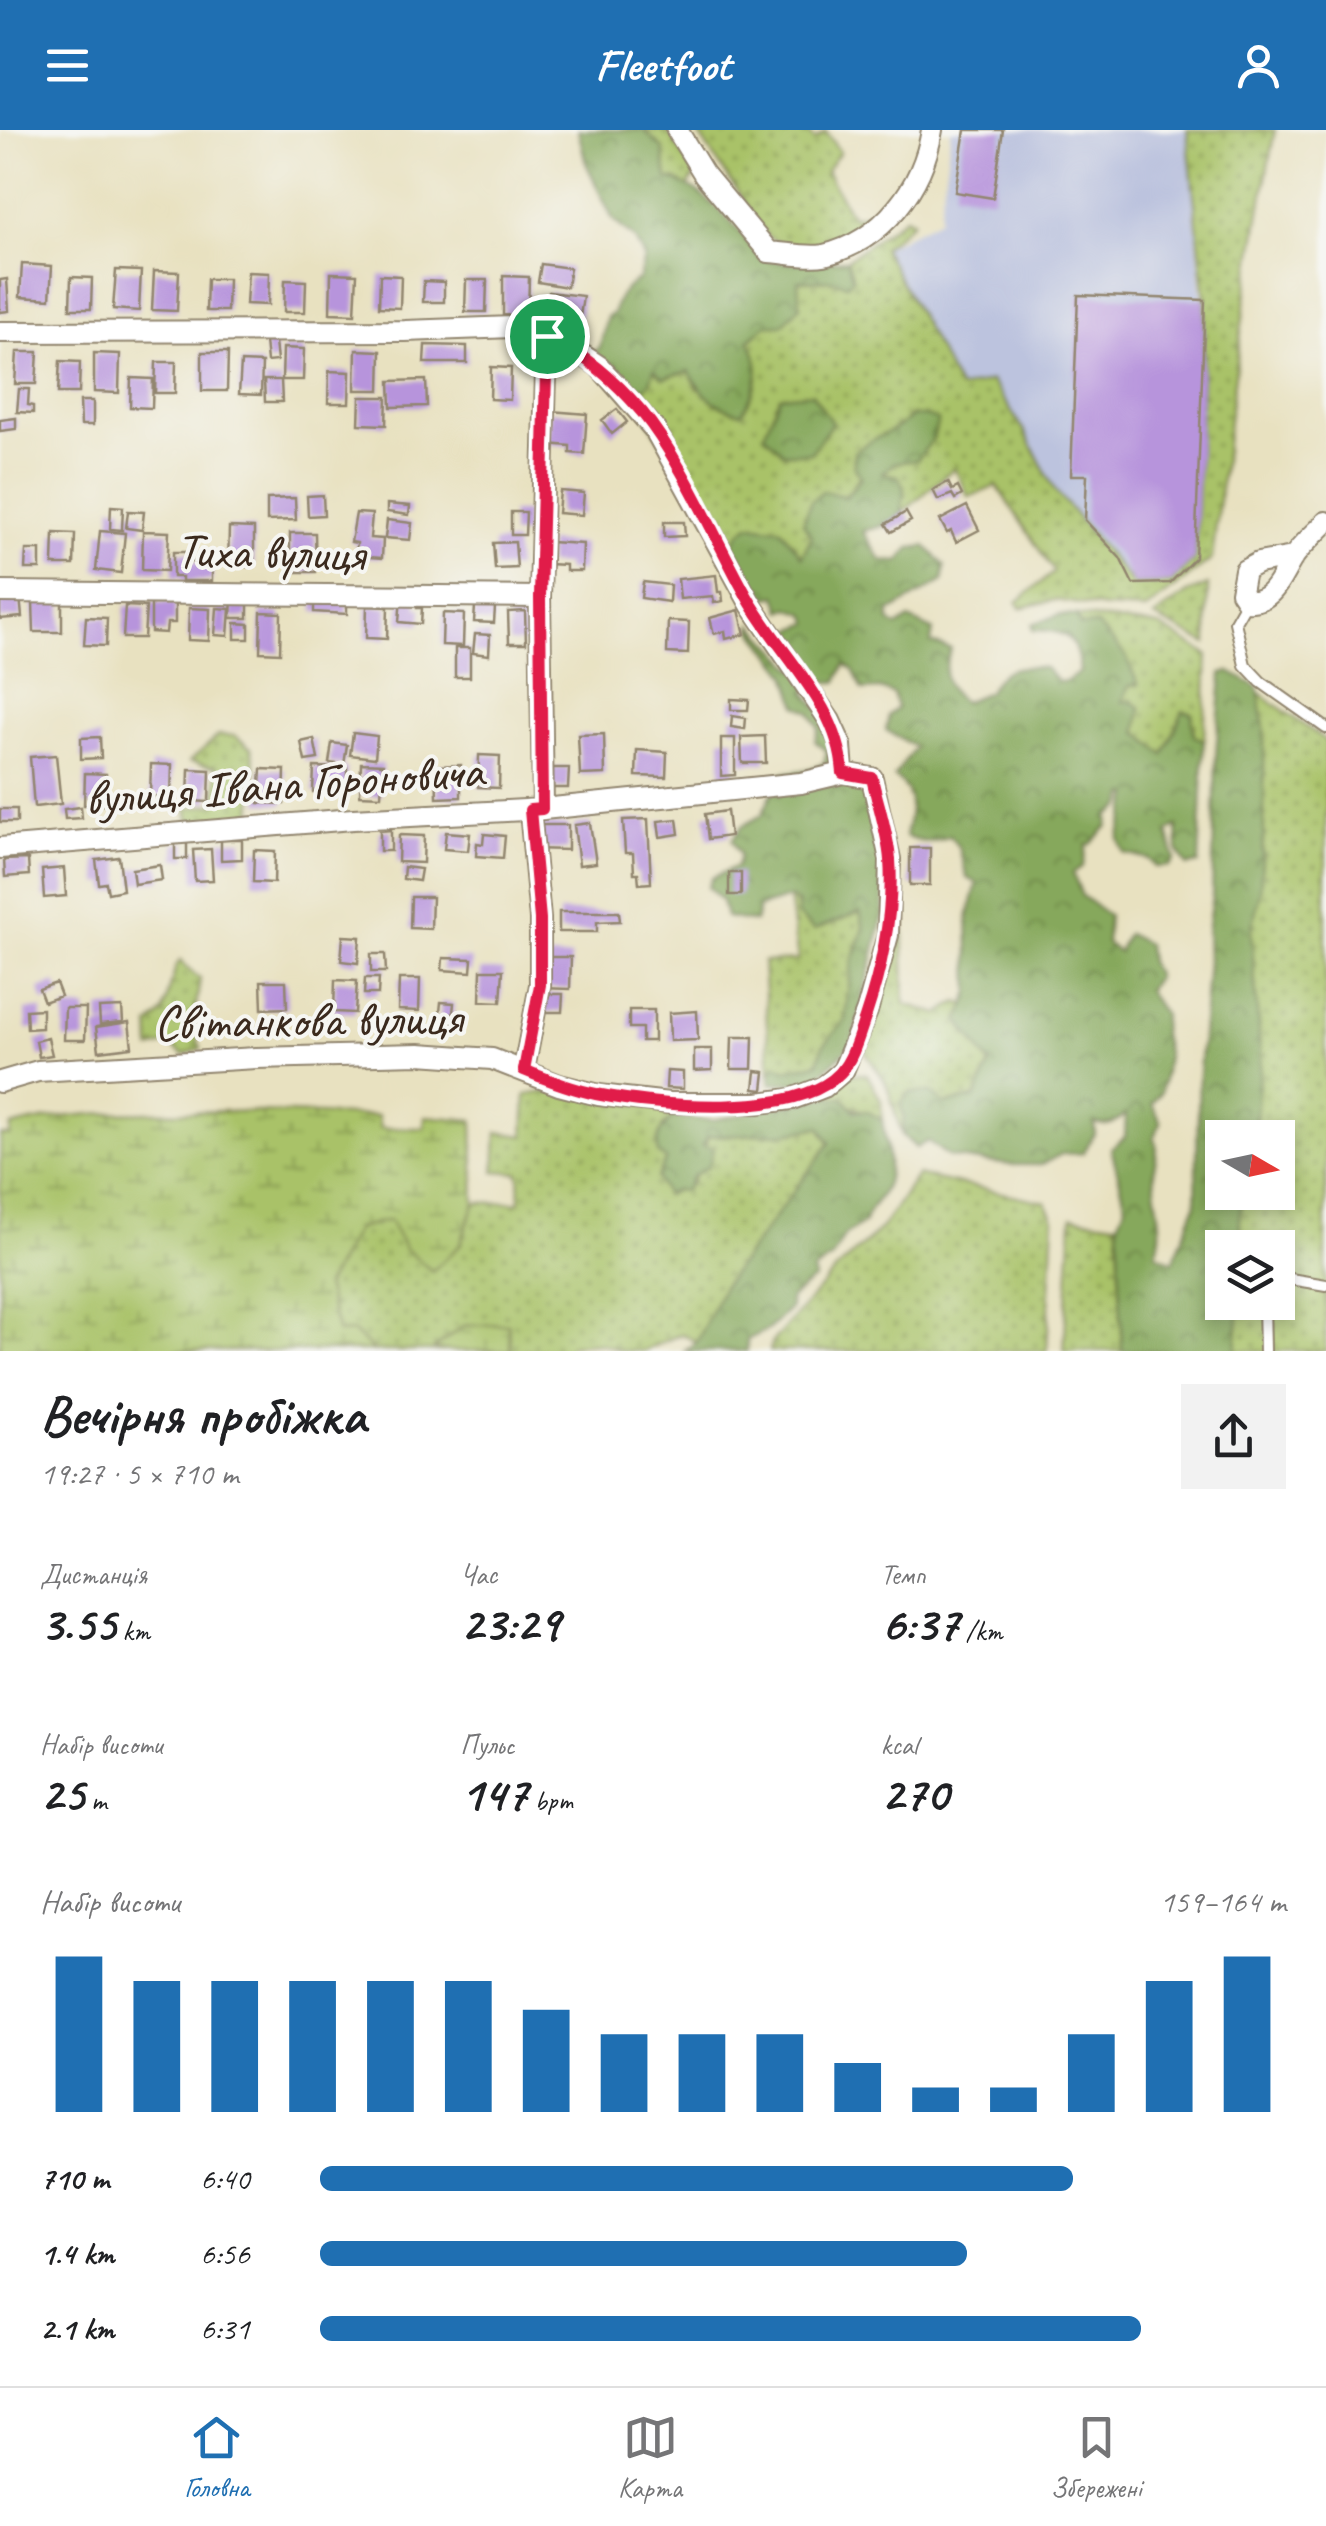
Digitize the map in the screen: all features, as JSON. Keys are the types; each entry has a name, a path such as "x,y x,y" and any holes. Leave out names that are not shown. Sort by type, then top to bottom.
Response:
{"street":[{"path":"677,130 704,174 769,252 822,256 884,224 911,191 932,130"},
{"path":"0,332 513,327 547,336 575,350 599,366 655,430 751,605 830,722 841,745 843,773"},
{"path":"524,1070 540,985 536,809 547,336"},
{"path":"1293,557 1258,563 1245,570 1241,592 1247,601 1255,602 1271,593 1293,557 1326,522"},
{"name":"Тиха вулиця","path":"0,592 540,597"},
{"name":"вулиця Івана Гороновича","path":"0,848 334,820 536,809 801,783 843,773 872,778"},
{"name":"Світанкова вулиця","path":"0,1082 38,1071 337,1054 418,1054 492,1059 599,1094 669,1103 792,1099 824,1087 843,1071 855,1046 888,935 890,859 872,778"}],"lane":[{"path":"1247,601 1235,622 1244,665 1260,682 1326,728"},
{"path":"1295,1280 1326,1285"},
{"path":"1264,1320 1265,1351"}],"shaded area":[{"path":"951,130 1187,130 1204,319 1195,558 1170,583 1133,584 1094,550 991,381 959,390 883,248 939,219"}],"green space":[{"path":"578,130 644,130 663,149 667,179 680,182 707,199 761,259 790,263 847,260 853,279 847,284 833,280 798,281 800,306 782,325 766,325 749,340 758,369 752,395 742,413 710,399 689,371 663,378 654,370 650,383 634,397 594,352 600,347 607,317 614,312 623,292 639,279 644,258 635,239 613,220 586,163"},
{"path":"644,130 667,130 695,175 688,187 667,179 663,149"},
{"path":"696,130 806,130 814,140 826,132 840,152 826,171 852,217 876,212 851,230 824,242 810,246 781,243 767,236"},
{"path":"1187,130 1275,130 1239,344 1212,559 1146,610 1055,600 1020,608 1017,602 1054,572 997,486 969,497 954,468 902,513 904,487 898,476 882,474 894,463 911,416 885,437 846,497 812,536 802,557 781,529 749,525 731,547 720,537 634,397 654,369 689,370 698,389 766,325 797,281 853,279 847,260 905,217 913,221 883,248 959,389 991,381 1024,430 1054,489 1133,584 1170,583 1195,558 1205,300"},
{"path":"812,393 832,423 811,453 783,453 764,434 780,396"},
{"path":"912,416 938,420 933,439 917,460 894,463 883,473 898,476 904,487 902,513 887,525 863,531 881,560 899,562 910,548 926,546 945,566 943,581 890,612 889,621 897,627 909,619 933,630 931,643 951,649 946,678 956,697 963,702 988,692 1004,672 1018,667 1045,668 1058,682 1067,681 1080,672 1073,644 1062,634 1033,630 1032,624 1059,615 1077,616 1080,626 1097,625 1125,655 1138,684 1129,686 1122,702 1131,700 1141,708 1137,732 1164,755 1183,711 1192,713 1194,736 1204,740 1199,864 1187,866 1178,851 1177,826 1168,832 1175,859 1170,866 1156,867 1149,859 1124,853 1119,839 1130,796 1127,794 1122,807 1109,816 1108,826 1087,844 1083,866 1073,873 1082,896 1108,915 1106,943 1118,952 1127,934 1147,944 1156,977 1147,990 1163,1014 1167,1056 1161,1092 1152,1104 1161,1122 1154,1138 1160,1233 1156,1253 1173,1262 1196,1204 1199,1073 1222,674 1230,672 1258,687 1264,728 1264,825 1260,892 1251,931 1261,1062 1256,1120 1205,1120 1205,1210 1241,1210 1241,1230 1205,1230 1205,1320 1239,1320 1236,1351 1122,1351 1118,1223 1126,1205 1111,1148 1125,1137 1126,1114 1111,1124 1094,1122 1095,1134 1083,1153 1062,1154 1040,1165 949,1157 928,1141 916,1148 902,1135 904,1117 900,1104 910,1092 932,1093 945,1104 975,1098 990,1064 959,1021 970,993 968,918 977,883 967,878 959,848 950,836 927,842 905,836 909,796 894,777 915,747 886,730 889,715 897,708 893,694 880,689 863,690 853,670 845,664 837,682 819,682 805,691 830,724 836,767 813,778 763,779 824,763 827,751 815,741 819,728 810,712 797,705 787,674 753,630 753,624 795,669 809,663 794,646 792,630 810,623 806,614 789,608 782,611 777,595 762,599 756,595 731,547 749,525 781,529 802,556 812,536 803,523 811,501 824,491 846,497 861,477 854,466 854,452"},
{"path":"1208,585 1207,644 1154,617 1187,593"},
{"path":"1077,616 1159,626 1208,655 1204,740 1194,736 1192,714 1183,712 1164,755 1137,732 1121,703 1129,686 1080,626"},
{"path":"1230,672 1326,741 1326,1351 1195,1351 1205,1157 1205,1210 1295,1210 1295,1120 1207,1120"},
{"path":"219,735 235,736 251,748 256,770 252,814 213,821 189,820 187,808 216,804 217,767 190,761"},
{"path":"849,783 871,802 884,851 884,913 852,1044 813,1082 771,1084 770,1073 777,1065 786,1070 818,1063 823,1046 845,1020 852,962 864,929 860,912 814,930 797,915 799,904 789,898 759,907 755,922 726,917 722,901 708,887 712,878 737,866 740,855 732,840 742,826 762,815 772,793"},
{"path":"789,898 799,904 860,911 864,929 852,962 845,1020 823,1046 818,1063 786,1070 777,1066 770,1073 763,962 798,960"},
{"path":"903,909 905,1004 939,1014 957,1002 966,1004 959,1022 991,1063 975,1098 945,1104 901,1104 902,1135 887,1086 862,1043"},
{"path":"180,961 200,979 193,1028 201,1048 184,1055 168,1044 151,1049 150,1025 163,1013"},
{"path":"846,1074 867,1074 881,1100 882,1120 825,1097"},
{"path":"550,1091 665,1109 673,1117 662,1127 666,1159 657,1178 666,1194 691,1184 708,1136 786,1133 820,1127 830,1143 724,1285 697,1342 681,1334 643,1351 622,1351 600,1343 571,1345 566,1351 511,1351 508,1324 463,1326 432,1351 374,1351 353,1332 338,1333 325,1286 357,1228 389,1220 405,1249 460,1245 475,1203 520,1202 519,1173 495,1171 497,1132 524,1136 526,1095"},
{"path":"825,1097 843,1098 855,1111 867,1111 882,1120 888,1162 883,1191 865,1222 845,1235 832,1258 813,1271 815,1279 790,1298 790,1309 769,1329 747,1340 747,1351 685,1351 697,1342 724,1285 830,1143 820,1127 786,1133 708,1136 703,1145 713,1148 709,1166 693,1176 685,1191 666,1195 657,1178 666,1159 658,1154 660,1133 673,1117 712,1120"},
{"path":"224,1111 378,1116 380,1128 424,1128 425,1116 473,1120 475,1203 460,1245 432,1271 405,1249 389,1220 357,1228 325,1286 338,1333 353,1332 374,1351 0,1351 0,1135 10,1136 11,1127 63,1117"},
{"path":"917,1175 1046,1202 1054,1219 1047,1351 770,1351 772,1342 838,1268 881,1229"},
{"path":"1072,1217 1118,1223 1122,1351 1064,1351"},
{"path":"508,1324 511,1351 432,1351 463,1326"}],"building":[{"path":"965,130 1003,130 993,198 955,192"},
{"path":"22,264 52,266 50,299 20,297"},
{"path":"541,264 570,268 567,287 538,282"},
{"path":"116,270 141,271 139,311 113,309"},
{"path":"154,271 179,272 177,311 152,310"},
{"path":"248,272 269,273 268,305 246,304"},
{"path":"331,273 357,274 355,314 330,313"},
{"path":"380,275 401,276 400,308 379,307"},
{"path":"503,276 529,277 528,316 503,315"},
{"path":"71,277 92,278 91,309 70,309"},
{"path":"7,279 9,311 0,312 0,280"},
{"path":"207,279 228,279 227,311 206,311"},
{"path":"285,280 306,281 305,312 284,312"},
{"path":"466,280 487,280 486,312 465,312"},
{"path":"424,281 444,282 444,302 423,302"},
{"path":"549,292 583,296 579,324 546,321"},
{"path":"1078,295 1205,300 1195,558 1170,583 1133,584 1120,558 1085,520 1087,475 1071,475"},
{"path":"265,342 275,342 277,361 267,362"},
{"path":"425,345 467,346 467,363 424,363"},
{"path":"283,348 304,349 303,380 282,380"},
{"path":"356,350 381,351 380,390 355,390"},
{"path":"17,352 38,352 36,384 15,384"},
{"path":"202,352 228,352 227,391 202,391"},
{"path":"94,353 120,354 119,393 94,392"},
{"path":"60,361 80,362 79,393 58,393"},
{"path":"156,362 176,362 175,393 155,393"},
{"path":"241,362 262,363 261,395 239,394"},
{"path":"491,367 511,368 510,400 490,399"},
{"path":"329,371 350,372 349,403 328,403"},
{"path":"131,378 153,379 152,408 130,407"},
{"path":"264,380 281,380 282,402 265,402"},
{"path":"426,380 427,406 391,407 390,381"},
{"path":"19,389 29,389 28,405 33,406 33,413 17,412"},
{"path":"360,397 387,397 386,425 359,424"},
{"path":"80,401 93,401 93,425 81,425"},
{"path":"617,409 627,422 612,434 602,420"},
{"path":"550,411 587,414 584,454 570,453 570,446 548,444"},
{"path":"16,418 16,429 0,431 0,420"},
{"path":"948,482 952,490 958,487 962,495 955,499 952,494 938,500 933,490"},
{"path":"560,491 584,493 582,515 558,513"},
{"path":"323,495 324,515 308,516 307,496"},
{"path":"295,498 296,520 267,521 267,499"},
{"path":"387,504 410,506 409,515 387,512"},
{"path":"111,506 123,507 122,530 110,529"},
{"path":"967,506 979,530 956,542 940,520"},
{"path":"128,511 144,512 142,530 126,528"},
{"path":"511,512 526,512 525,535 511,535"},
{"path":"906,512 911,521 891,532 886,524"},
{"path":"356,513 372,514 370,538 383,539 382,558 356,556 357,543 351,542"},
{"path":"387,520 412,523 410,540 385,538"},
{"path":"664,522 684,522 685,536 664,537"},
{"path":"229,527 254,528 254,567 228,567"},
{"path":"100,531 125,533 121,573 96,570"},
{"path":"143,531 169,532 167,571 142,570"},
{"path":"54,533 75,534 74,565 53,565"},
{"path":"290,533 315,533 316,572 290,572"},
{"path":"515,542 517,568 495,569 493,543"},
{"path":"549,542 583,544 582,571 566,571 566,565 548,564"},
{"path":"26,550 40,550 40,569 25,569"},
{"path":"173,552 190,552 190,562 212,562 212,581 182,581 182,577 173,577"},
{"path":"716,575 723,601 714,603 713,596 680,599 678,579"},
{"path":"643,582 670,585 669,602 641,598"},
{"path":"20,596 22,617 0,619 0,598"},
{"path":"314,596 347,597 347,614 314,612"},
{"path":"232,597 248,597 248,618 231,618"},
{"path":"401,597 417,598 417,608 422,608 421,624 399,622"},
{"path":"33,602 62,602 62,632 34,632"},
{"path":"151,602 175,603 175,623 167,623 166,633 151,632"},
{"path":"125,606 146,607 144,638 123,638"},
{"path":"367,606 388,607 387,639 366,638"},
{"path":"475,606 495,607 494,623 474,622"},
{"path":"189,608 210,609 209,641 188,640"},
{"path":"217,608 230,609 228,636 215,635"},
{"path":"739,610 745,634 726,639 725,631 714,634 710,618"},
{"path":"525,611 526,643 509,643 508,612"},
{"path":"261,612 281,613 280,653 260,652"},
{"path":"443,613 464,614 463,646 442,645"},
{"path":"86,617 107,618 106,646 84,645"},
{"path":"668,621 689,622 688,654 667,653"},
{"path":"235,623 249,624 249,639 235,639"},
{"path":"475,634 490,635 489,655 473,653"},
{"path":"455,648 470,648 470,677 455,677"},
{"path":"731,699 749,700 748,710 731,710"},
{"path":"732,716 746,718 745,729 731,727"},
{"path":"353,733 377,736 375,758 350,755"},
{"path":"604,734 605,774 580,775 578,735"},
{"path":"765,736 766,763 742,763 741,737"},
{"path":"100,737 101,758 81,759 81,738"},
{"path":"721,738 735,738 735,775 721,776"},
{"path":"314,739 318,759 305,761 301,742"},
{"path":"332,743 347,745 344,765 329,763"},
{"path":"637,750 667,752 666,777 636,776"},
{"path":"56,755 61,804 34,807 30,757"},
{"path":"479,755 500,756 499,788 478,787"},
{"path":"361,763 383,764 381,796 360,795"},
{"path":"151,764 172,765 171,797 150,796"},
{"path":"461,765 461,797 437,798 436,766"},
{"path":"314,767 347,768 347,793 313,792"},
{"path":"541,768 569,768 568,788 541,788"},
{"path":"189,769 210,770 209,802 188,801"},
{"path":"261,769 285,770 284,804 259,803"},
{"path":"85,773 106,774 105,805 84,805"},
{"path":"81,807 82,818 65,819 64,809"},
{"path":"0,809 17,809 17,822 0,822"},
{"path":"727,811 730,836 708,839 705,814"},
{"path":"648,819 651,883 639,884 633,853 625,853 623,820"},
{"path":"677,819 679,834 660,837 658,821"},
{"path":"590,823 596,863 579,865 574,825"},
{"path":"535,825 568,825 568,850 534,849"},
{"path":"391,830 391,851 380,851 380,831"},
{"path":"446,832 470,834 468,851 444,849"},
{"path":"484,834 505,836 503,858 476,856 477,843 483,844"},
{"path":"399,835 424,836 423,863 398,862"},
{"path":"221,840 242,840 242,859 221,860"},
{"path":"175,843 187,843 187,859 175,859"},
{"path":"910,848 930,848 930,885 910,885"},
{"path":"211,849 213,880 195,881 193,850"},
{"path":"254,850 275,851 274,883 253,882"},
{"path":"119,857 123,890 108,893 106,883 99,884 96,860"},
{"path":"28,859 29,875 5,877 4,860"},
{"path":"160,865 162,880 134,884 132,869"},
{"path":"404,867 421,869 419,881 403,879"},
{"path":"64,868 66,896 44,898 42,870"},
{"path":"729,873 741,873 741,895 729,895"},
{"path":"411,897 432,897 431,929 410,928"},
{"path":"559,912 619,912 620,921 597,922 597,932 559,932"},
{"path":"343,936 360,937 358,963 341,961"},
{"path":"371,954 385,954 386,972 371,972"},
{"path":"541,957 571,957 570,989 540,988"},
{"path":"443,958 472,959 471,972 442,970"},
{"path":"481,970 503,970 501,1002 480,1001"},
{"path":"365,978 379,978 378,994 364,994"},
{"path":"399,979 420,979 419,1011 398,1010"},
{"path":"335,980 357,981 355,1013 334,1012"},
{"path":"261,981 286,981 287,1008 262,1009"},
{"path":"56,983 61,996 44,1002 39,989"},
{"path":"544,994 563,994 562,1012 543,1012"},
{"path":"441,1002 454,1003 452,1023 439,1022"},
{"path":"122,1007 123,1022 100,1024 99,1008"},
{"path":"65,1008 86,1008 85,1040 64,1040"},
{"path":"42,1009 42,1028 27,1029 26,1010"},
{"path":"629,1010 654,1010 654,1041 642,1041 642,1028 629,1028"},
{"path":"697,1011 698,1040 670,1041 669,1013"},
{"path":"129,1022 132,1047 99,1051 96,1027"},
{"path":"732,1037 753,1037 752,1069 731,1069"},
{"path":"48,1038 52,1055 39,1057 36,1041"},
{"path":"694,1049 712,1049 712,1070 694,1071"},
{"path":"667,1071 683,1072 683,1089 666,1088"},
{"path":"756,1071 765,1072 763,1090 754,1089"}],"route":[{"path":"547,336 599,366 655,430 751,605 830,722 841,745 843,773 872,778 890,859 888,935 867,1011 843,1071 824,1087 792,1099 669,1103 599,1094 524,1070 540,985 540,919 530,810 542,809 540,597 547,336"}]}
